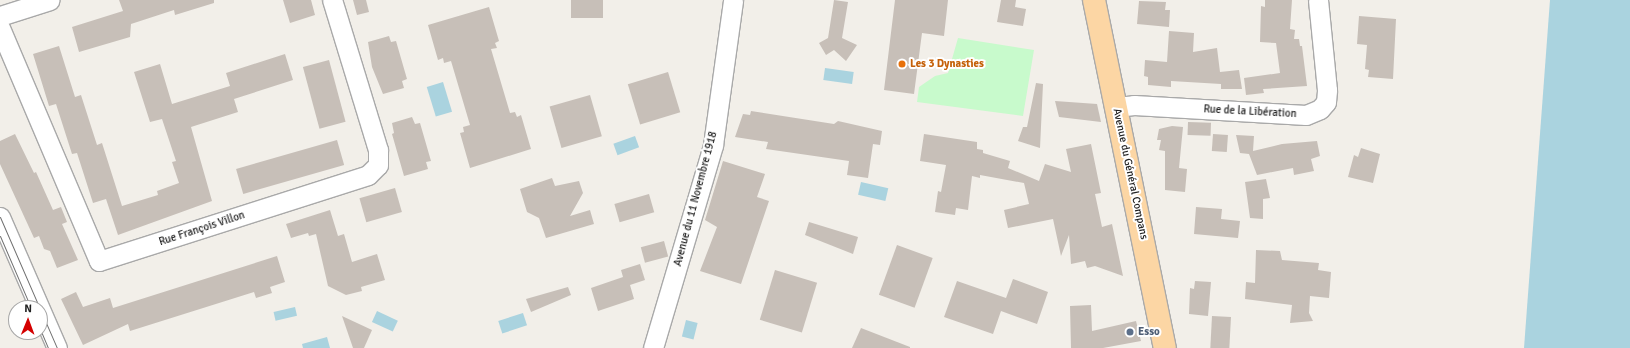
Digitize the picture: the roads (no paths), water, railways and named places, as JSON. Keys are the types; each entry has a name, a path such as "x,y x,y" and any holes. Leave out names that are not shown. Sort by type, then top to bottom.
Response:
{"main road":[{"name":"Avenue du Général Compans","path":"1094,0 1165,348"}],"street":[{"path":"0,16 50,0"},
{"name":"Rue François Villon","path":"0,28 99,262 368,175 378,165 378,150 332,0"},
{"name":"Avenue du 11 Novembre 1918","path":"653,348 713,145 733,0"},
{"name":"Rue de la Libération","path":"1116,107 1134,105 1306,115 1320,109 1326,102 1327,90 1318,0"},
{"path":"0,217 57,348"},
{"path":"0,236 28,300"}],"water":[{"path":"1550,0 1630,0 1630,348 1524,348"},
{"path":"825,68 854,72 852,84 823,80"},
{"path":"443,82 452,112 436,117 427,87"},
{"path":"635,136 639,147 617,155 613,144"},
{"path":"861,182 888,188 885,201 858,195"},
{"path":"295,307 297,316 276,321 274,312"},
{"path":"377,311 398,321 393,332 372,322"},
{"path":"523,313 527,325 502,333 498,321"},
{"path":"686,320 698,323 694,339 682,336"},
{"path":"327,337 330,348 303,348 302,344"}],"tram line":[{"path":"0,217 57,348"},
{"path":"0,236 28,300"},
{"path":"45,340 48,348"}],"place":[{"name":"Les 3 Dynasties","path":"902,64"},
{"name":"Esso","path":"1130,332"}]}
